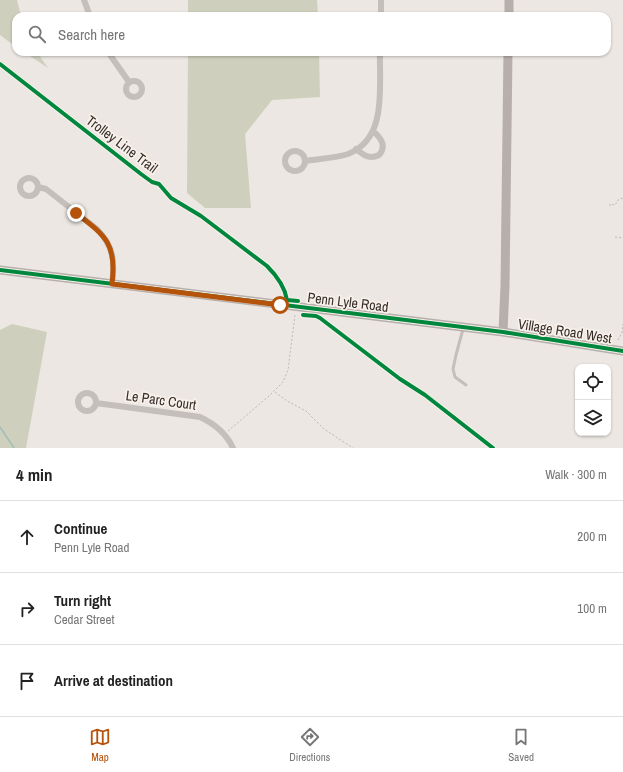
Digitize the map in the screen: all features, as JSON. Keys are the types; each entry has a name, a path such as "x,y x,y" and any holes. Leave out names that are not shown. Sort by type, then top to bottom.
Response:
{"street":[{"path":"84,0 88,12"},
{"path":"381,0 381,12"},
{"path":"509,0 509,12"},
{"path":"111,56 129,82"},
{"path":"305,161 342,156 356,149 366,141 373,131 379,115 380,56"},
{"name":"Village Road West","path":"508,56 503,332 623,352"},
{"path":"356,149 366,156 370,157 379,155 383,148 383,144 380,138 373,131"},
{"path":"38,187 46,189 97,229 103,236 111,251 113,260 112,284"},
{"name":"Penn Lyle Road","path":"0,270 503,332"},
{"name":"Le Parc Court","path":"96,403 200,417 216,426 224,434 233,448"}],"lane":[{"path":"464,327 454,369 455,377 466,385"}],"path":[{"path":"610,206 610,204 614,204 623,198"},
{"path":"615,237 623,238"},
{"path":"224,434 275,391 283,382 288,370 295,313 302,315"},
{"path":"618,340 622,333 623,324"},
{"path":"275,391 287,401 306,410 324,429 353,448"}],"green space":[{"path":"0,0 17,0 20,12 12,12 12,44 0,35"},
{"path":"188,0 317,0 318,12 188,12"},
{"path":"30,56 40,56 48,68"},
{"path":"188,56 319,56 320,97 272,100 245,134 251,208 205,208 187,193"},
{"path":"12,324 47,332 26,448 0,448 0,330"}],"waterway":[{"path":"0,427 14,448"}],"cycle path":[{"name":"Trolley Line Trail","path":"0,64 141,174 152,182 159,184 171,198 201,216 267,266 280,282 287,300 298,301"},
{"path":"0,270 503,332 623,351"},
{"path":"303,315 316,316 320,318 400,379 425,395 493,448"}],"route":[{"path":"76,213 97,229 108,243 114,267 112,284 280,305"}]}
